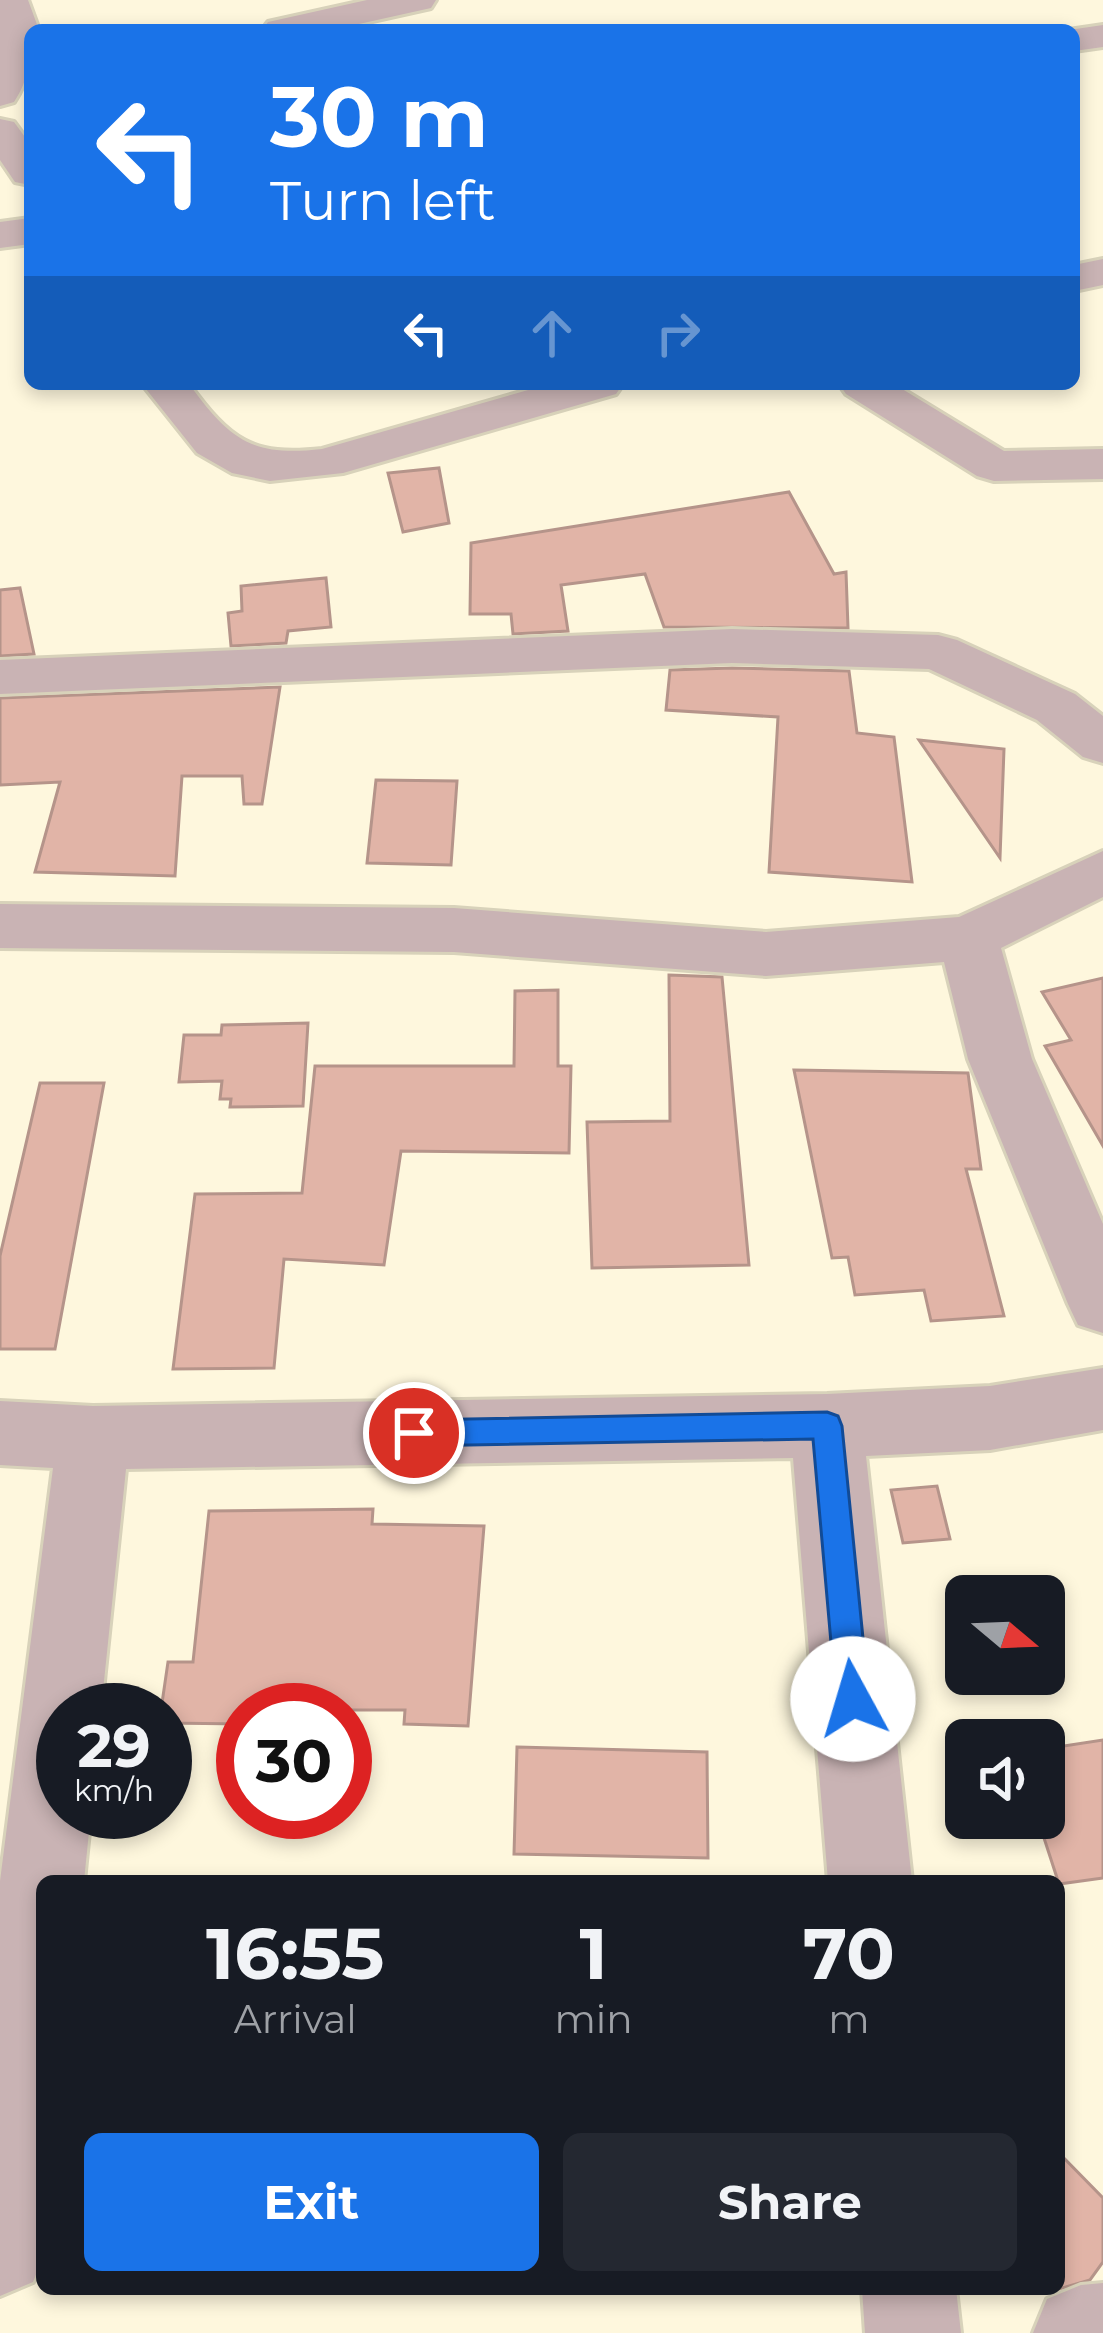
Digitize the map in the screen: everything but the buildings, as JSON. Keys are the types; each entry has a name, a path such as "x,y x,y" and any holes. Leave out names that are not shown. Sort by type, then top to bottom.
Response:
{"street":[{"path":"10,0 21,22 12,70"},
{"path":"308,24 418,0"},
{"path":"0,130 24,164"},
{"path":"170,390 229,457 292,468 326,463 579,390"},
{"path":"872,390 994,466 1103,464"},
{"path":"0,677 732,646 938,652 1056,707 1103,744"},
{"path":"0,926 454,931 766,955 968,938 1103,872"},
{"path":"968,938 1000,1058 1103,1304"},
{"path":"0,1433 93,1438 827,1426 989,1418 1103,1399"},
{"path":"827,1426 869,1875"},
{"path":"43,1875 93,1438"},
{"path":"0,2249 36,1934"},
{"path":"909,2295 913,2333"},
{"path":"1081,2333 1103,2331"}],"route":[{"path":"414,1433 827,1426 853,1699"}]}
